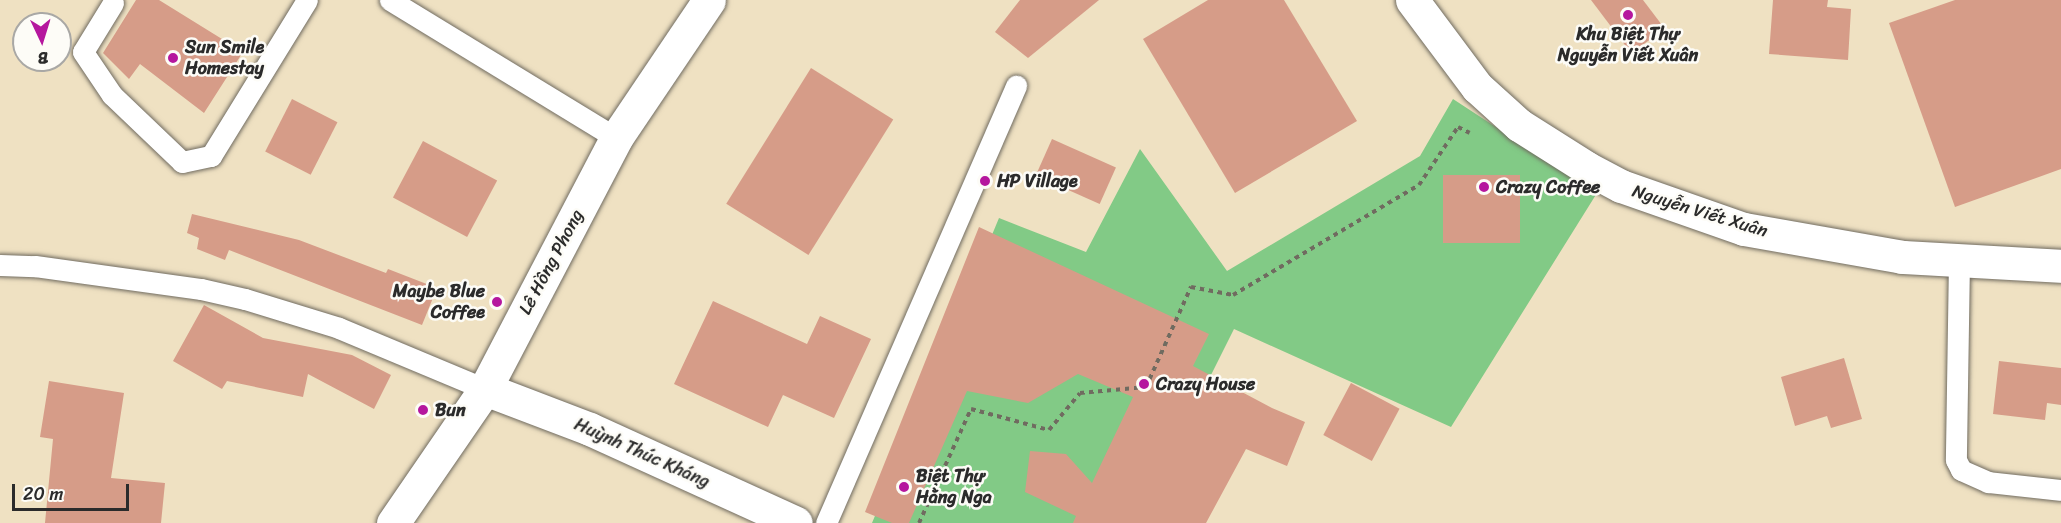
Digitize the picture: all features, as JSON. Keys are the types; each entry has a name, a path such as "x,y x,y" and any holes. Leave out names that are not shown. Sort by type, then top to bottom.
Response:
{"street":[{"name":"Lê Hồng Phong","path":"393,523 485,389 616,138 709,0"},
{"name":"Nguyễn Viết Xuân","path":"1412,0 1476,87 1519,125 1587,168 1621,186 1744,229 1902,257 2061,266"},
{"name":"Huỳnh Thúc Kháng","path":"485,389 590,429 796,523"}],"lane":[{"path":"113,3 83,52 112,95 182,162 211,156 307,0"},
{"path":"390,0 616,138"},
{"path":"826,523 1016,86"},
{"path":"1959,260 1956,459 1961,470 1988,482 2061,490"},
{"path":"0,265 83,273 201,290 245,299 339,328 485,389"}],"path":[{"path":"919,523 971,409 1049,430 1080,393 1146,387 1191,287 1233,296 1419,185 1458,127 1478,138"}],"green space":[{"path":"1453,99 1597,193 1451,427 1234,329 1137,523 872,523 999,218 1086,252 1140,149 1227,271 1420,156"}],"building":[{"name":"Sun Smile Homestay","path":"136,0 159,0 243,52 204,113 140,64 129,79 103,53"},
{"path":"1020,0 1099,0 1028,58 995,32"},
{"path":"1208,0 1284,0 1357,121 1235,193 1143,39"},
{"name":"Khu Biệt Thự Nguyễn Viết Xuân","path":"1591,0 1643,0 1665,29 1631,53"},
{"path":"1773,0 1828,0 1827,7 1851,9 1848,60 1769,54"},
{"path":"1955,0 2061,0 2061,169 1955,207 1889,23"},
{"path":"811,68 893,119 808,255 726,204"},
{"path":"292,99 337,122 311,175 265,152"},
{"path":"1052,139 1116,167 1100,204 1036,176"},
{"path":"423,141 497,180 467,237 393,198"},
{"path":"1443,175 1520,175 1520,243 1443,243"},
{"path":"192,214 299,240 386,273 388,269 437,288 422,325 229,250 225,260 197,249 199,238 187,233"},
{"name":"Crazy House","path":"979,227 1209,334 1193,366 1272,408 1305,422 1287,466 1246,449 1206,523 1073,523 1076,516 1025,492 1030,451 1066,454 1092,483 1133,397 1078,374 1028,403 967,391 909,523 892,523 865,512"},
{"path":"713,301 807,344 820,316 871,339 834,418 783,395 768,427 674,384"},
{"path":"204,305 263,338 352,355 391,375 374,409 308,374 303,397 227,381 222,389 173,361"},
{"path":"1844,358 1862,419 1831,428 1827,416 1795,426 1781,377"},
{"path":"1999,361 2061,368 2061,405 2047,403 2045,420 1993,414"},
{"path":"49,381 124,393 111,478 165,483 161,523 45,523 53,439 40,437"},
{"path":"1351,383 1400,409 1372,461 1323,435"}],"place":[{"name":"Khu Biệt Thự Nguyễn Viết Xuân","path":"1628,15"},
{"name":"Sun Smile Homestay","path":"173,58"},
{"name":"HP Village","path":"985,181"},
{"name":"Crazy Coffee","path":"1484,187"},
{"name":"Maybe Blue Coffee","path":"497,302"},
{"name":"Crazy House","path":"1144,384"},
{"name":"Bun","path":"423,410"},
{"name":"Biệt Thự Hằng Nga","path":"904,487"}]}
